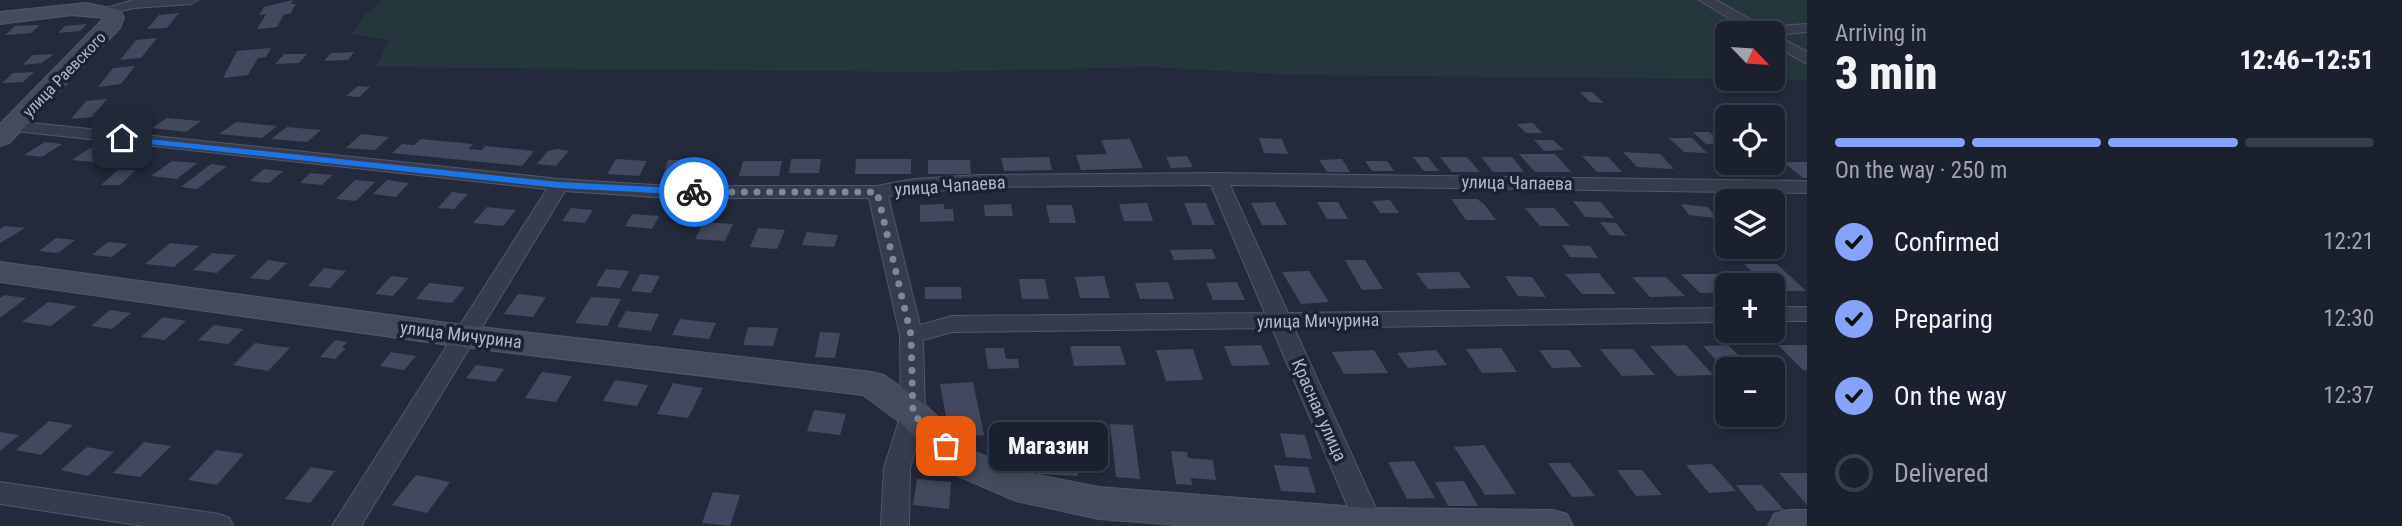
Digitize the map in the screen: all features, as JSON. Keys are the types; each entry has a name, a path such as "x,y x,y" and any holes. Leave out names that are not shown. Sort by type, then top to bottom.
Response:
{"street":[{"path":"104,11 138,0"},
{"path":"0,18 104,11 134,4 191,0"},
{"path":"1706,0 1741,21"},
{"name":"улица Раевского","path":"6,132 109,28 113,14 104,11"},
{"path":"1785,32 1807,28"},
{"path":"1785,46 1807,59"},
{"name":"улица Чапаева","path":"6,132 559,185 670,192 877,192 914,185 978,181 1218,179 1807,187"},
{"name":"Красная улица","path":"1218,179 1370,525"},
{"path":"346,526 559,185"},
{"path":"877,192 911,335 913,414 897,468 895,526"},
{"name":"улица Мичурина","path":"0,272 463,336 872,384 913,414 962,462 1016,486 1099,503 1370,525 1553,526"},
{"path":"1785,314 1807,314"},
{"name":"улица Мичурина","path":"911,335 952,324 1715,315"},
{"path":"0,493 219,526"},
{"path":"1788,526 1807,526"}],"shaded area":[{"path":"382,0 1700,0 1736,21 1715,21 1715,79 1292,75 1150,67 929,72 376,67 389,40 352,34 364,16"},
{"path":"1712,0 1807,0 1807,52 1785,40 1785,21 1750,21"},
{"path":"1785,49 1807,63 1807,80 1785,80"}],"building":[{"path":"293,0 291,4 296,4 290,14 284,14 277,27 257,29 266,14 259,15 264,7"},
{"path":"179,13 167,28 147,29 159,15"},
{"path":"87,24 80,31 58,33 65,26"},
{"path":"40,25 31,33 5,35 15,26"},
{"path":"157,38 141,58 120,60 136,40"},
{"path":"271,48 266,57 258,58 248,75 223,78 237,51"},
{"path":"354,52 348,60 324,61 331,53"},
{"path":"54,54 42,63 22,65 33,55"},
{"path":"284,54 307,54 299,63 275,64"},
{"path":"135,66 121,84 98,87 113,68"},
{"path":"34,72 23,82 2,83 13,73"},
{"path":"358,86 370,87 359,97 346,96"},
{"path":"1580,92 1592,92 1604,103 1590,102"},
{"path":"107,99 92,117 71,119 86,101"},
{"path":"167,118 201,121 186,132 152,128"},
{"path":"236,122 277,126 262,138 219,134"},
{"path":"1533,123 1542,133 1526,133 1517,124"},
{"path":"287,127 321,130 307,142 271,139"},
{"path":"1693,132 1709,132 1715,137 1715,144 1706,144"},
{"path":"361,134 389,137 375,150 346,148"},
{"path":"1259,138 1282,139 1288,154 1264,153"},
{"path":"1669,138 1692,138 1707,153 1684,152"},
{"path":"421,139 473,144 468,149 482,150 485,146 534,151 522,166 392,153 402,144 414,145"},
{"path":"1130,139 1143,168 1081,170 1076,155 1107,154 1101,140"},
{"path":"1534,140 1553,140 1564,150 1544,151"},
{"path":"45,142 62,144 42,157 24,155"},
{"path":"90,148 120,151 103,163 72,160"},
{"path":"548,151 569,151 556,166 537,164"},
{"path":"1623,152 1660,154 1674,169 1637,167"},
{"path":"1519,154 1555,154 1571,172 1535,172"},
{"path":"1187,156 1193,167 1171,168 1166,157"},
{"path":"1582,156 1608,157 1622,172 1597,172"},
{"path":"1049,157 1052,170 1004,171 1001,158"},
{"path":"1413,157 1428,157 1439,171 1424,171"},
{"path":"1440,157 1467,157 1480,172 1452,172"},
{"path":"1481,157 1512,157 1524,172 1493,172"},
{"path":"616,159 647,161 639,176 607,174"},
{"path":"791,159 821,159 819,173 789,173"},
{"path":"856,159 911,159 911,174 855,174"},
{"path":"1342,159 1350,172 1327,172 1319,160"},
{"path":"668,160 711,160 708,173 663,176"},
{"path":"928,160 970,160 971,174 928,174"},
{"path":"172,161 197,163 177,179 151,176"},
{"path":"743,161 782,161 779,176 739,176"},
{"path":"1365,161 1387,161 1394,171 1372,171"},
{"path":"1785,162 1807,162 1807,178 1803,178"},
{"path":"211,164 227,166 197,189 181,187"},
{"path":"264,169 283,171 269,183 250,181"},
{"path":"118,170 136,170 120,185 101,185"},
{"path":"310,173 332,175 322,185 300,183"},
{"path":"1746,175 1771,177 1748,177"},
{"path":"355,180 375,182 356,201 336,199"},
{"path":"387,180 409,183 396,197 373,194"},
{"path":"452,192 468,194 454,209 438,208"},
{"path":"1451,199 1477,199 1496,220 1466,220"},
{"path":"1390,200 1399,213 1380,213 1372,201"},
{"path":"1573,201 1601,202 1614,218 1585,217"},
{"path":"1275,202 1287,225 1262,225 1251,203"},
{"path":"1317,202 1338,202 1348,219 1327,219"},
{"path":"1147,203 1153,221 1124,221 1119,204"},
{"path":"1184,203 1206,203 1215,225 1193,225"},
{"path":"944,204 944,209 953,209 954,221 920,222 920,205"},
{"path":"1011,204 1013,216 985,216 984,205"},
{"path":"1681,204 1708,207 1715,218 1689,215"},
{"path":"1046,205 1072,205 1076,223 1050,223"},
{"path":"487,207 516,210 503,226 473,223"},
{"path":"571,208 593,210 585,223 562,221"},
{"path":"1525,208 1554,208 1570,226 1540,226"},
{"path":"632,214 659,216 652,229 625,226"},
{"path":"704,222 733,224 725,241 695,239"},
{"path":"1600,222 1616,223 1626,236 1610,235"},
{"path":"5,226 25,228 0,243 0,229"},
{"path":"758,228 785,230 777,249 750,247"},
{"path":"807,232 838,235 834,247 802,245"},
{"path":"56,238 75,240 58,253 39,251"},
{"path":"108,242 128,244 112,257 92,255"},
{"path":"170,243 199,246 174,267 145,264"},
{"path":"1562,245 1590,246 1598,258 1570,257"},
{"path":"1212,249 1216,259 1174,260 1170,250"},
{"path":"212,253 236,255 217,273 193,270"},
{"path":"268,260 287,263 269,280 250,278"},
{"path":"1345,260 1365,260 1383,289 1362,290"},
{"path":"1744,264 1777,264 1806,291 1785,291 1785,273 1753,273"},
{"path":"324,268 346,271 330,288 308,286"},
{"path":"606,269 629,271 620,288 596,286"},
{"path":"1309,271 1329,302 1301,304 1282,272"},
{"path":"1459,272 1471,288 1428,289 1416,273"},
{"path":"1599,273 1616,294 1582,294 1565,274"},
{"path":"640,274 660,276 651,293 631,291"},
{"path":"1681,274 1715,274 1715,293 1700,293"},
{"path":"391,276 409,278 393,296 375,294"},
{"path":"1104,276 1110,298 1080,298 1075,277"},
{"path":"1505,276 1532,277 1546,297 1518,296"},
{"path":"1632,277 1666,277 1685,296 1650,297"},
{"path":"1019,279 1045,279 1049,299 1022,299"},
{"path":"1168,282 1174,299 1140,299 1135,283"},
{"path":"1237,282 1245,300 1213,300 1206,283"},
{"path":"429,283 465,287 452,303 416,299"},
{"path":"925,287 961,287 962,299 925,299"},
{"path":"518,294 546,297 533,317 504,314"},
{"path":"4,295 26,298 0,318 0,298"},
{"path":"591,297 621,299 607,326 575,323"},
{"path":"48,302 77,306 51,326 22,322"},
{"path":"110,310 131,313 112,329 91,326"},
{"path":"626,311 659,314 651,331 617,327"},
{"path":"163,317 186,321 165,340 141,337"},
{"path":"680,319 716,323 709,339 672,335"},
{"path":"214,325 243,329 228,344 198,340"},
{"path":"748,327 778,328 773,346 743,345"},
{"path":"820,332 840,333 835,358 815,357"},
{"path":"335,340 347,342 342,348 346,348 335,359 320,357"},
{"path":"255,343 290,348 268,371 233,365"},
{"path":"1261,345 1270,365 1232,366 1224,346"},
{"path":"1686,345 1713,375 1677,376 1650,346"},
{"path":"1728,345 1740,357 1715,359 1703,346"},
{"path":"1778,345 1807,345 1807,370 1803,370"},
{"path":"1070,346 1120,346 1126,365 1074,366"},
{"path":"985,348 1004,348 1006,359 1018,359 1019,368 988,369"},
{"path":"1501,348 1517,372 1482,373 1466,349"},
{"path":"1193,349 1203,380 1166,381 1156,350"},
{"path":"1600,349 1633,349 1655,375 1622,376"},
{"path":"1374,350 1388,373 1344,374 1332,352"},
{"path":"1436,350 1447,365 1408,368 1397,353"},
{"path":"1539,350 1569,350 1582,367 1552,368"},
{"path":"391,352 416,356 404,370 380,366"},
{"path":"476,365 504,369 495,382 466,378"},
{"path":"542,372 572,376 556,402 525,398"},
{"path":"615,380 648,385 637,406 603,401"},
{"path":"973,382 984,435 950,438 940,384"},
{"path":"673,383 703,388 688,418 657,414"},
{"path":"814,410 846,414 840,435 807,431"},
{"path":"49,421 73,425 41,455 16,450"},
{"path":"1110,424 1133,425 1140,479 1116,477"},
{"path":"0,432 19,435 0,451"},
{"path":"1280,433 1305,435 1312,459 1286,457"},
{"path":"144,442 171,446 140,477 113,473"},
{"path":"1484,445 1516,494 1485,495 1454,447"},
{"path":"87,447 114,452 88,476 61,470"},
{"path":"216,450 244,454 217,485 188,480"},
{"path":"1037,451 1075,452 1078,476 1038,474"},
{"path":"1171,451 1187,452 1188,458 1213,460 1216,480 1191,478 1192,485 1176,484"},
{"path":"1414,461 1435,498 1407,499 1388,462"},
{"path":"1548,463 1570,463 1595,496 1572,497"},
{"path":"1712,464 1736,491 1709,493 1686,465"},
{"path":"1274,465 1308,467 1316,493 1281,491"},
{"path":"311,467 335,471 310,503 285,499"},
{"path":"1617,470 1642,470 1662,495 1636,496"},
{"path":"1779,473 1807,473 1807,505"},
{"path":"416,475 450,482 427,513 392,505"},
{"path":"917,479 951,482 949,509 913,505"},
{"path":"1464,481 1478,506 1448,506 1435,482"},
{"path":"1736,485 1762,485 1784,510 1757,511"},
{"path":"713,492 740,495 730,526 702,523"}],"way so far":[{"path":"694,192 877,192 911,335 913,414 946,446"}],"place":[{"name":"Магазин","path":"946,446"}],"route":[{"path":"122,138 559,185 694,192"}]}
